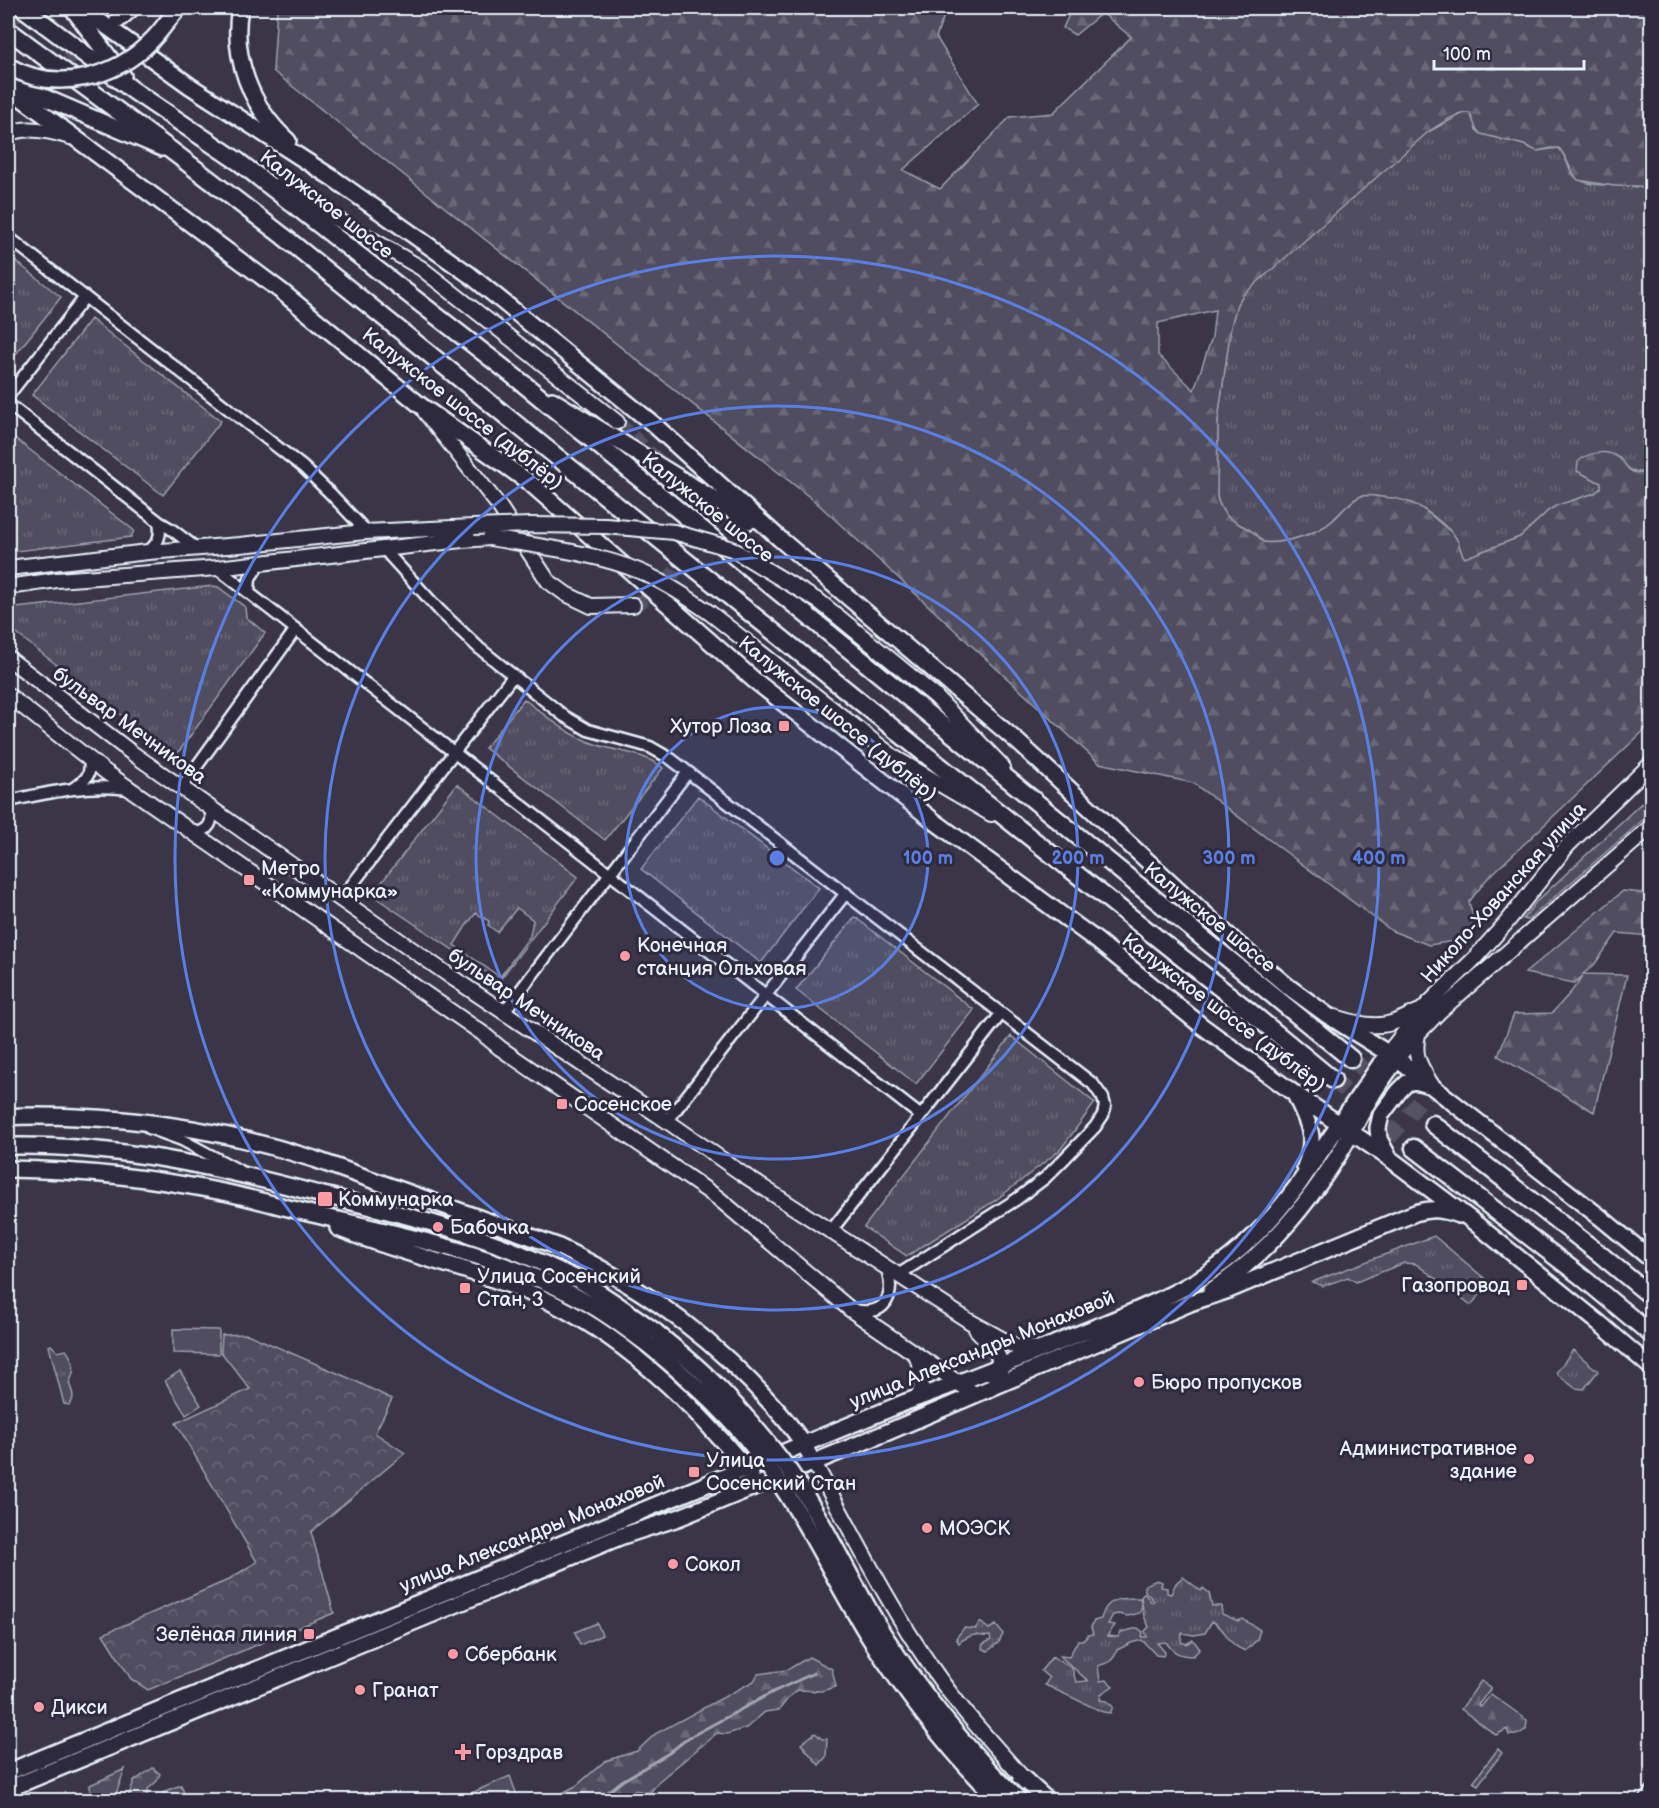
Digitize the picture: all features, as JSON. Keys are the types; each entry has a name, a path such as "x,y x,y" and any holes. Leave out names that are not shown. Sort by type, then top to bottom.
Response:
{"highway":[{"name":"Калужское шоссе","path":"23,8 134,91 239,162 520,381 1351,1059"},
{"path":"8,30 177,154 283,236 1333,1080"},
{"path":"1433,1124 1652,1297"},
{"path":"1414,1148 1582,1277 1652,1335"}],"main road":[{"path":"72,8 134,91"},
{"path":"81,8 190,86 334,179 479,282 652,423 780,540 1019,743 1240,946 1286,985 1393,1056 1652,1260"},
{"path":"118,20 132,8"},
{"path":"8,66 20,73 53,80 83,78 104,73 130,60 152,40 179,8"},
{"path":"240,8 238,35 240,52 252,94 264,116 290,143 334,179"},
{"path":"8,81 47,100 177,154"},
{"name":"Калужское шоссе (дублёр)","path":"8,88 281,291 420,405 530,483 762,687 934,821 1096,940 1202,1026 1294,1094 1389,1158 1470,1219 1652,1368"},
{"path":"520,381 780,540"},
{"path":"1333,1149 1371,1095 1393,1056"},
{"path":"1389,1158 1379,1139 1378,1128 1381,1115 1407,1083 1415,1082 1432,1086"},
{"path":"1294,1094 1310,1129 1312,1142 1311,1152 1298,1185"},
{"path":"8,1117 52,1116 121,1120 224,1134 281,1149 546,1243 592,1263 673,1313 725,1356 791,1425 804,1445"},
{"path":"8,1146 69,1146 191,1162 442,1225 486,1240 576,1278 616,1304 720,1409 771,1469 806,1523 871,1639 910,1696 942,1738 999,1800"},
{"name":"улица Александры Монаховой","path":"8,1772 1154,1302 1197,1280 1227,1260 1257,1233 1298,1185 1333,1149"},
{"name":"улица Александры Монаховой","path":"1190,1304 1242,1269 1272,1241 1314,1191 1333,1149"},
{"path":"8,1169 122,1175 228,1193 449,1247 491,1261 572,1294 652,1338 706,1375 740,1410 784,1463 819,1518 884,1634 915,1680 954,1730 1019,1800"},
{"path":"288,1208 356,1235 525,1291 587,1323 634,1355 672,1390 713,1431 758,1485"},
{"name":"улица Александры Монаховой","path":"8,1789 603,1544 678,1518 1190,1304 1415,1213 1430,1209 1446,1211 1470,1219"},
{"path":"1023,1778 1047,1800"}],"street":[{"path":"8,134 30,130 47,131 77,140"},
{"path":"239,162 421,268 617,422"},
{"path":"8,237 303,467 364,529"},
{"path":"8,396 85,297"},
{"path":"8,404 159,522 196,548"},
{"path":"420,405 499,506 548,581 566,594 591,606 633,605"},
{"path":"148,552 159,537 159,522"},
{"path":"8,568 148,552 365,532 531,525 606,526 674,532 732,549 820,602 934,696 1041,807"},
{"path":"8,587 57,580 217,568 490,538 586,555 638,571 674,588 710,613 895,758 1027,834"},
{"path":"388,555 456,627 564,716 598,733 650,747 665,755 1098,1089 1105,1102 1103,1115 1095,1127 1064,1160 1031,1190 898,1275"},
{"path":"249,592 250,578 260,563"},
{"path":"217,568 921,1116"},
{"path":"181,788 297,629"},
{"name":"бульвар Мечникова","path":"8,658 132,753 503,1013 830,1232 969,1321 1016,1347 1042,1349"},
{"path":"340,899 513,676"},
{"path":"8,695 131,789 718,1198 851,1310 959,1383 983,1392 1000,1375 1000,1367 995,1351 969,1321"},
{"path":"72,789 89,775 91,768 89,758"},
{"name":"Николо-Хованская улица","path":"1393,1056 1422,1010 1486,946 1568,845 1652,763"},
{"path":"503,1013 688,772"},
{"path":"8,801 72,789 108,787 131,789"},
{"path":"194,833 202,831 209,825 212,817 210,808"},
{"name":"Николо-Хованская улица","path":"1393,1056 1440,1011 1652,826"},
{"path":"667,1121 846,893"},
{"path":"1328,1015 1361,1025 1381,1025 1396,1022 1422,1010"},
{"path":"830,1232 1001,1014"},
{"path":"1418,1034 1416,1059 1432,1086"},
{"path":"121,1120 182,1140 249,1175"},
{"path":"851,1310 874,1311 884,1306 889,1298 891,1287 886,1266"},
{"path":"916,1354 922,1381 918,1398"},
{"path":"804,1445 897,1614 932,1668 971,1721 1023,1778 1006,1800"},
{"path":"1646,1800 1652,1793"}],"green space":[{"path":"277,8 947,8 936,37 978,104 903,170 940,189 1010,117 1053,113 1131,37 1102,13 1075,35 1063,28 1072,8 1651,8 1651,214 1646,204 1646,189 1640,186 1614,186 1578,180 1559,148 1537,151 1524,145 1481,134 1475,127 1470,113 1453,117 1428,132 1243,295 1237,304 1231,326 1218,420 1217,497 1225,514 1250,530 1263,542 1289,540 1318,530 1326,526 1359,497 1402,500 1424,510 1450,531 1465,558 1520,537 1549,510 1595,493 1601,488 1601,483 1577,471 1578,462 1587,456 1609,453 1619,458 1628,469 1634,472 1651,471 1651,724 1486,880 1469,902 1474,921 1467,939 1429,945 1392,931 1193,783 1099,763 817,503 273,71","holes":["1215,310 1212,337 1194,390 1158,355 1158,323"]},
{"path":"1464,113 1470,113 1476,130 1537,151 1559,148 1575,177 1581,181 1646,189 1646,204 1652,214 1651,471 1633,471 1619,458 1585,475 1601,483 1601,488 1595,493 1549,510 1520,537 1465,558 1450,531 1435,517 1402,500 1370,496 1355,499 1332,521 1308,534 1279,542 1263,542 1250,530 1225,514 1217,497 1218,420 1231,326 1237,304 1251,286 1428,132"},
{"path":"8,255 61,297 8,364"},
{"path":"91,319 221,421 163,495 32,395"},
{"path":"8,433 131,528 134,531 131,537 8,552"},
{"path":"218,587 245,607 246,617 265,633 175,757 8,627 8,612 16,608"},
{"path":"524,699 577,737 640,756 663,768 605,840 485,748"},
{"path":"457,784 578,877 499,981 372,895","holes":["517,908 533,920 530,936 500,977 454,945 476,913 489,921 488,925 497,932"]},
{"path":"1651,794 1651,813 1528,920 1523,919 1535,903"},
{"path":"698,796 819,888 761,963 641,869"},
{"path":"1623,891 1651,894 1651,936 1617,933 1594,965 1583,974 1627,975 1594,1112 1498,1056 1514,1014 1552,1013 1583,976 1574,983 1525,973"},
{"path":"855,917 974,1010 916,1084 796,990"},
{"path":"1011,1036 1095,1103 1060,1150 996,1200 907,1256 864,1227"},
{"path":"1434,1236 1490,1283 1471,1305 1416,1264 1404,1263 1356,1282 1348,1277 1323,1286 1312,1282"},
{"path":"173,1329 219,1330 219,1354 173,1353"},
{"path":"247,1334 392,1399 375,1433 405,1453 311,1532 334,1613 148,1690 131,1679 103,1634 226,1581 257,1562 176,1423 250,1389 221,1352 222,1335"},
{"path":"51,1345 58,1352 66,1350 73,1362 74,1370 69,1383 73,1397 69,1405 64,1404 49,1346"},
{"path":"1573,1350 1598,1371 1584,1389 1575,1388 1556,1373"},
{"path":"180,1371 201,1405 186,1415 165,1381"},
{"path":"1183,1577 1201,1591 1203,1588 1209,1593 1212,1606 1221,1606 1222,1614 1238,1621 1243,1619 1260,1630 1257,1640 1245,1651 1230,1641 1222,1629 1212,1621 1205,1633 1194,1635 1182,1633 1181,1642 1186,1644 1193,1640 1200,1649 1193,1656 1177,1653 1166,1642 1157,1643 1165,1652 1163,1656 1156,1655 1142,1640 1131,1643 1117,1650 1110,1661 1098,1666 1100,1681 1106,1680 1113,1686 1101,1694 1100,1700 1107,1701 1113,1707 1110,1713 1103,1712 1045,1685 1049,1678 1041,1671 1052,1657 1072,1668 1076,1682 1088,1681 1060,1656 1069,1657 1078,1640 1084,1640 1088,1635 1093,1634 1091,1627 1094,1621 1101,1619 1107,1606 1116,1600 1140,1598 1142,1606 1140,1613 1128,1616 1113,1615 1108,1624 1115,1625 1107,1636 1118,1637 1121,1632 1138,1628 1143,1632 1142,1637 1147,1637 1145,1631 1149,1627 1144,1616 1141,1597 1144,1593 1152,1603 1154,1601 1145,1591 1145,1585 1157,1580 1162,1582 1161,1587 1167,1588 1167,1593 1171,1594 1176,1583"},
{"path":"980,1622 989,1629 996,1625 1003,1634 999,1642 988,1651 982,1648 983,1644 991,1640 990,1636 974,1635 959,1643 956,1638 964,1628 975,1629"},
{"path":"597,1623 602,1635 580,1645 575,1632"},
{"path":"809,1657 832,1669 836,1687 821,1691 798,1690 779,1710 765,1712 746,1728 727,1734 717,1733 659,1781 650,1793 634,1790 632,1800 548,1800 576,1786 605,1761 637,1751 655,1734 754,1681 758,1674 787,1670"},
{"path":"1481,1681 1491,1688 1478,1705 1481,1707 1491,1694 1527,1720 1526,1729 1516,1735 1509,1735 1507,1729 1496,1735 1461,1709"},
{"path":"815,1733 822,1739 827,1739 826,1757 819,1765 801,1744"},
{"path":"1498,1749 1502,1753 1478,1785 1473,1782"},
{"path":"153,1768 160,1774 157,1781 148,1789 147,1797 158,1800 127,1800 134,1781"},
{"path":"125,1769 114,1799 90,1798 90,1785"},
{"path":"510,1776 518,1798 469,1800 467,1795"},
{"path":"181,1785 184,1793 181,1797 183,1800 158,1800 165,1791"}],"waterway":[{"path":"596,1800 622,1781 669,1753 688,1738 773,1692 814,1673"}],"tunnel":[{"path":"8,21 25,8"},
{"path":"48,72 118,20"},
{"path":"617,422 660,462"},
{"path":"633,605 654,594 664,585 673,575 687,548 692,534 694,505 690,492 681,481"},
{"path":"1351,1059 1433,1124"},
{"path":"1333,1080 1414,1148"}],"place":[{"name":"Хутор Лоза","path":"784,726"},
{"name":"Метро «Коммунарка»","path":"249,880"},
{"name":"Конечная станция Ольховая","path":"625,956"},
{"name":"Сосенское","path":"562,1104"},
{"name":"Коммунарка","path":"325,1199"},
{"name":"Бабочка","path":"438,1227"},
{"name":"Газопровод","path":"1522,1285"},
{"name":"Улица Сосенский Стан, 3","path":"465,1288"},
{"name":"Бюро пропусков","path":"1139,1382"},
{"name":"Административное здание","path":"1529,1459"},
{"name":"Улица Сосенский Стан","path":"694,1472"},
{"name":"МОЭСК","path":"927,1528"},
{"name":"Сокол","path":"673,1564"},
{"name":"Зелёная линия","path":"309,1634"},
{"name":"Сбербанк","path":"453,1654"},
{"name":"Гранат","path":"360,1690"},
{"name":"Дикси","path":"39,1707"},
{"name":"Горздрав","path":"463,1752"}]}
